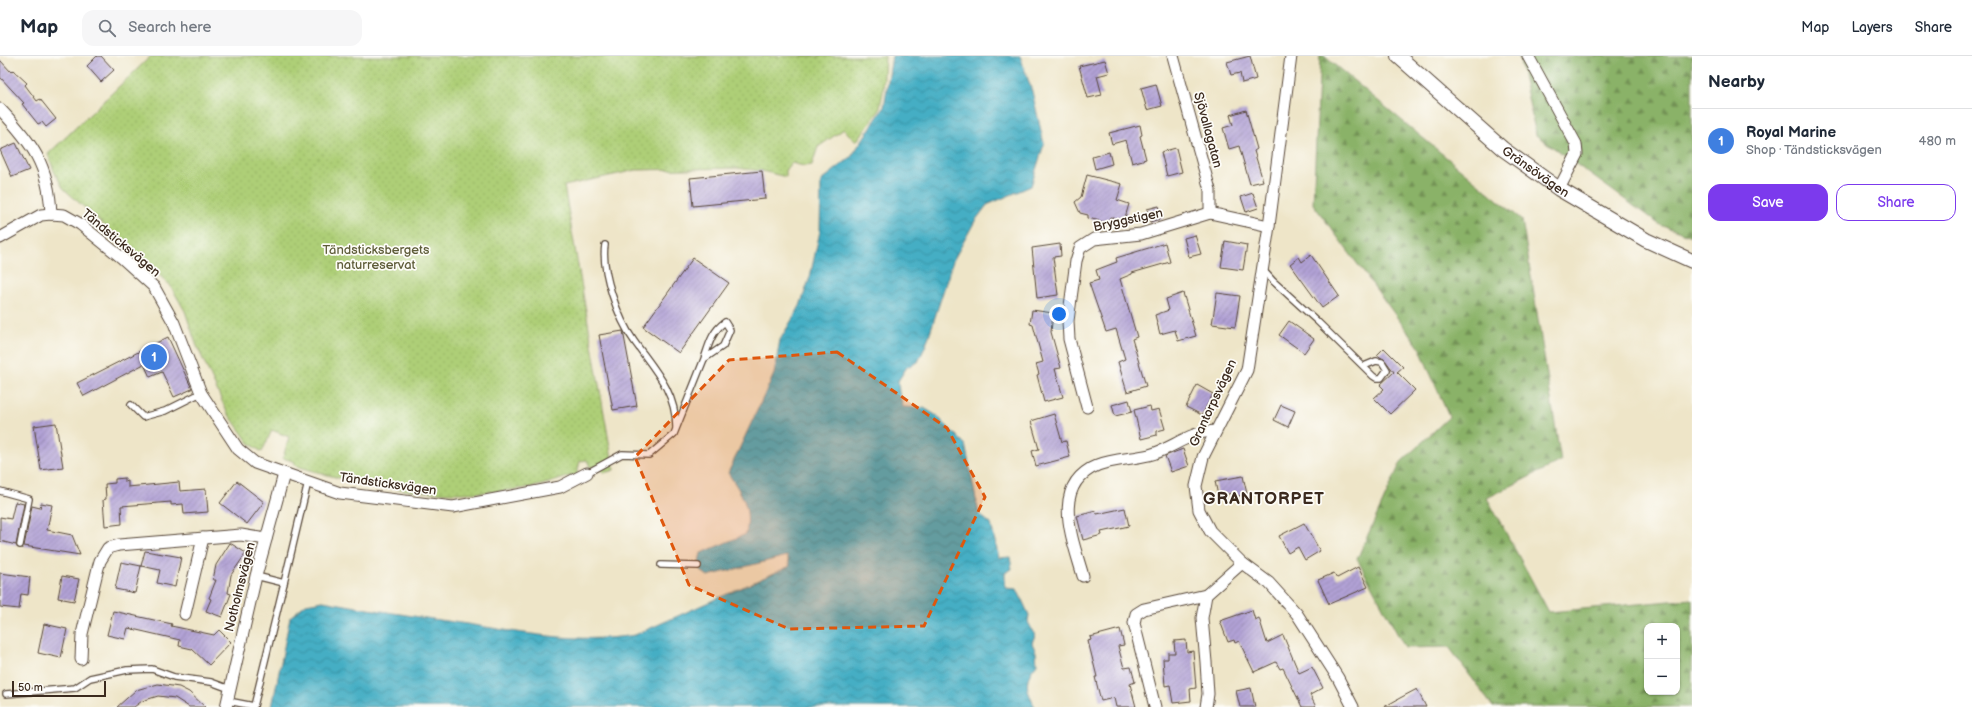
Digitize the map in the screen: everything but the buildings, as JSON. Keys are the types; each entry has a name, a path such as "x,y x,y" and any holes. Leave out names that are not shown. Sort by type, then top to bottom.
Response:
{"street":[{"name":"Sjövallagatan","path":"1173,56 1210,190 1210,213"},
{"name":"Grantorpsvägen","path":"1291,56 1263,269 1246,370 1203,457 1196,486 1199,510 1210,531 1242,563 1269,583 1297,614 1338,678 1354,707"},
{"name":"Gränsövägen","path":"1398,56 1503,149 1559,189 1646,240 1692,261"},
{"path":"1528,56 1576,144 1577,154 1559,189"},
{"path":"0,110 18,128 41,161 50,193 52,214 41,215 0,238"},
{"name":"Bryggstigen","path":"1087,406 1069,339 1068,321 1076,261 1080,248 1094,239 1141,234 1210,213 1269,226"},
{"name":"Tändsticksvägen","path":"52,214 64,215 80,224 154,287 174,323 201,393 238,448 254,463 340,493 453,506 560,487 587,473"},
{"path":"1083,576 1067,521 1072,489 1084,472 1099,465 1150,454 1195,434 1215,431"},
{"name":"Notholmsvägen","path":"227,704 256,576 284,474"},
{"path":"81,659 82,634 96,576 100,561 108,548 119,545 203,538 241,536 266,538"},
{"path":"185,614 203,538"},
{"path":"1154,707 1134,623 1136,614 1144,608 1206,595 1242,563"},
{"path":"1206,595 1202,618 1208,694 1206,707"}],"lane":[{"path":"605,245 603,258 611,293 633,340 666,384 676,417 676,429"},
{"path":"1263,269 1273,281 1364,366"},
{"name":"Tändsticksvägen","path":"587,473 622,454 649,456 674,434 704,359 711,337 718,327 726,322 730,330 723,346 704,359"},
{"path":"131,405 144,417 165,411 201,393"},
{"path":"227,704 254,706 308,482"},
{"path":"0,491 30,499 20,545"},
{"path":"661,565 698,566"},
{"path":"256,576 284,582"},
{"path":"6,694 75,688 90,678 127,670 152,669 174,677 211,682 230,689"}],"highlighted area":[{"path":"837,352 947,428 985,497 924,626 789,629 689,585 635,457 729,360"}],"green space":[{"name":"Tändsticksbergets naturreservat","path":"151,56 885,56 883,92 879,111 856,142 844,129 818,147 812,165 804,166 791,163 786,169 786,177 762,171 737,168 636,170 564,186 614,470 604,473 598,467 590,467 587,460 580,461 577,474 537,486 476,493 445,493 384,487 324,474 294,465 295,462 283,458 289,437 272,430 262,452 249,443 227,412 196,344 185,311 170,285 63,188 54,171 48,154"},
{"path":"1320,56 1324,56 1522,220 1561,461 1487,498 1549,612 1692,599 1692,707 1493,707 1449,647 1405,648 1357,559 1401,462 1449,417 1419,347 1313,204"},
{"path":"1519,56 1692,56 1692,236 1660,225 1536,135"}],"water":[{"path":"892,56 1020,56 1032,91 1044,144 1031,186 987,205 975,221 953,261 926,345 918,362 907,367 898,381 903,407 924,408 937,416 965,444 979,514 991,524 999,558 1010,557 1012,569 1005,573 1005,588 1017,589 1029,615 1028,622 1035,635 1032,643 1036,652 1037,664 1030,675 1027,685 1035,707 272,707 290,617 306,604 323,601 509,631 551,636 572,638 614,637 635,635 790,566 787,556 708,576 701,571 698,566 701,553 746,534 747,516 744,501 728,473 774,374 780,340 800,306 810,277 820,231 821,181 851,157 884,107"}],"place":[{"name":"Royal Marine","path":"154,357"}],"district":[{"name":"GRANTORPET","path":"1264,499"}]}
